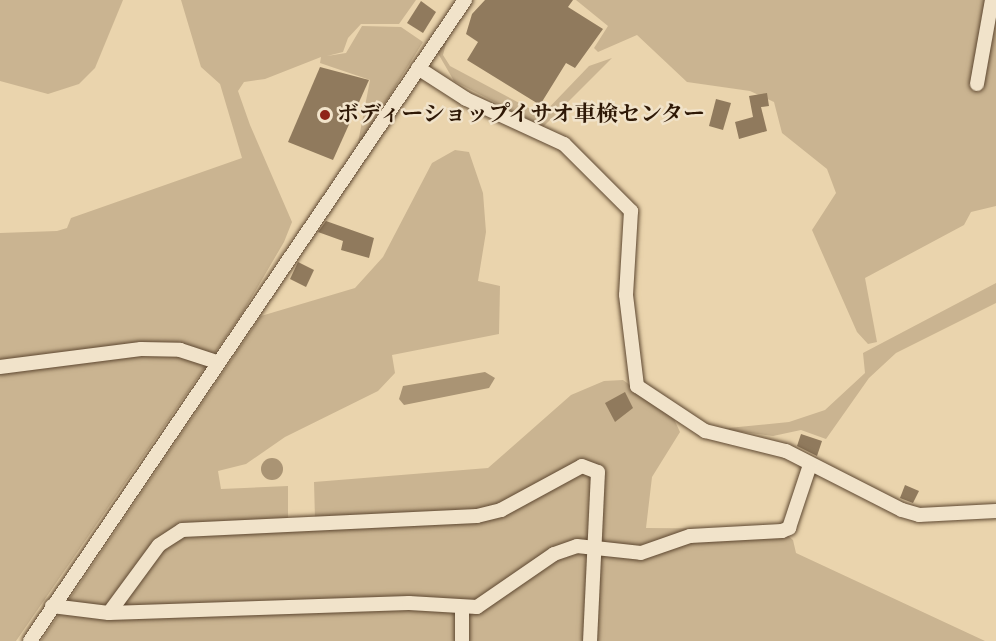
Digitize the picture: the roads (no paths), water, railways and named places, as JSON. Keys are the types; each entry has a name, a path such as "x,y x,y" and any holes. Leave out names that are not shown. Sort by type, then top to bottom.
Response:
{"street":[{"path":"30,641 217,362 465,0"},
{"path":"976,84 992,0"},
{"path":"418,68 466,99 564,144 631,211 626,294 638,386 705,431 772,446 919,515 996,511"},
{"path":"0,367 141,349 180,350 217,362"},
{"path":"52,606 110,613 426,603 462,609 485,604 554,554 598,548 641,553 690,536 782,531 789,528 810,465"},
{"path":"110,613 159,545 182,530 477,516 501,510 582,466 598,471 598,548 590,641"},
{"path":"462,609 462,641"}],"place":[{"name":"ボディーショップイサオ車検センター","path":"325,115"}]}
